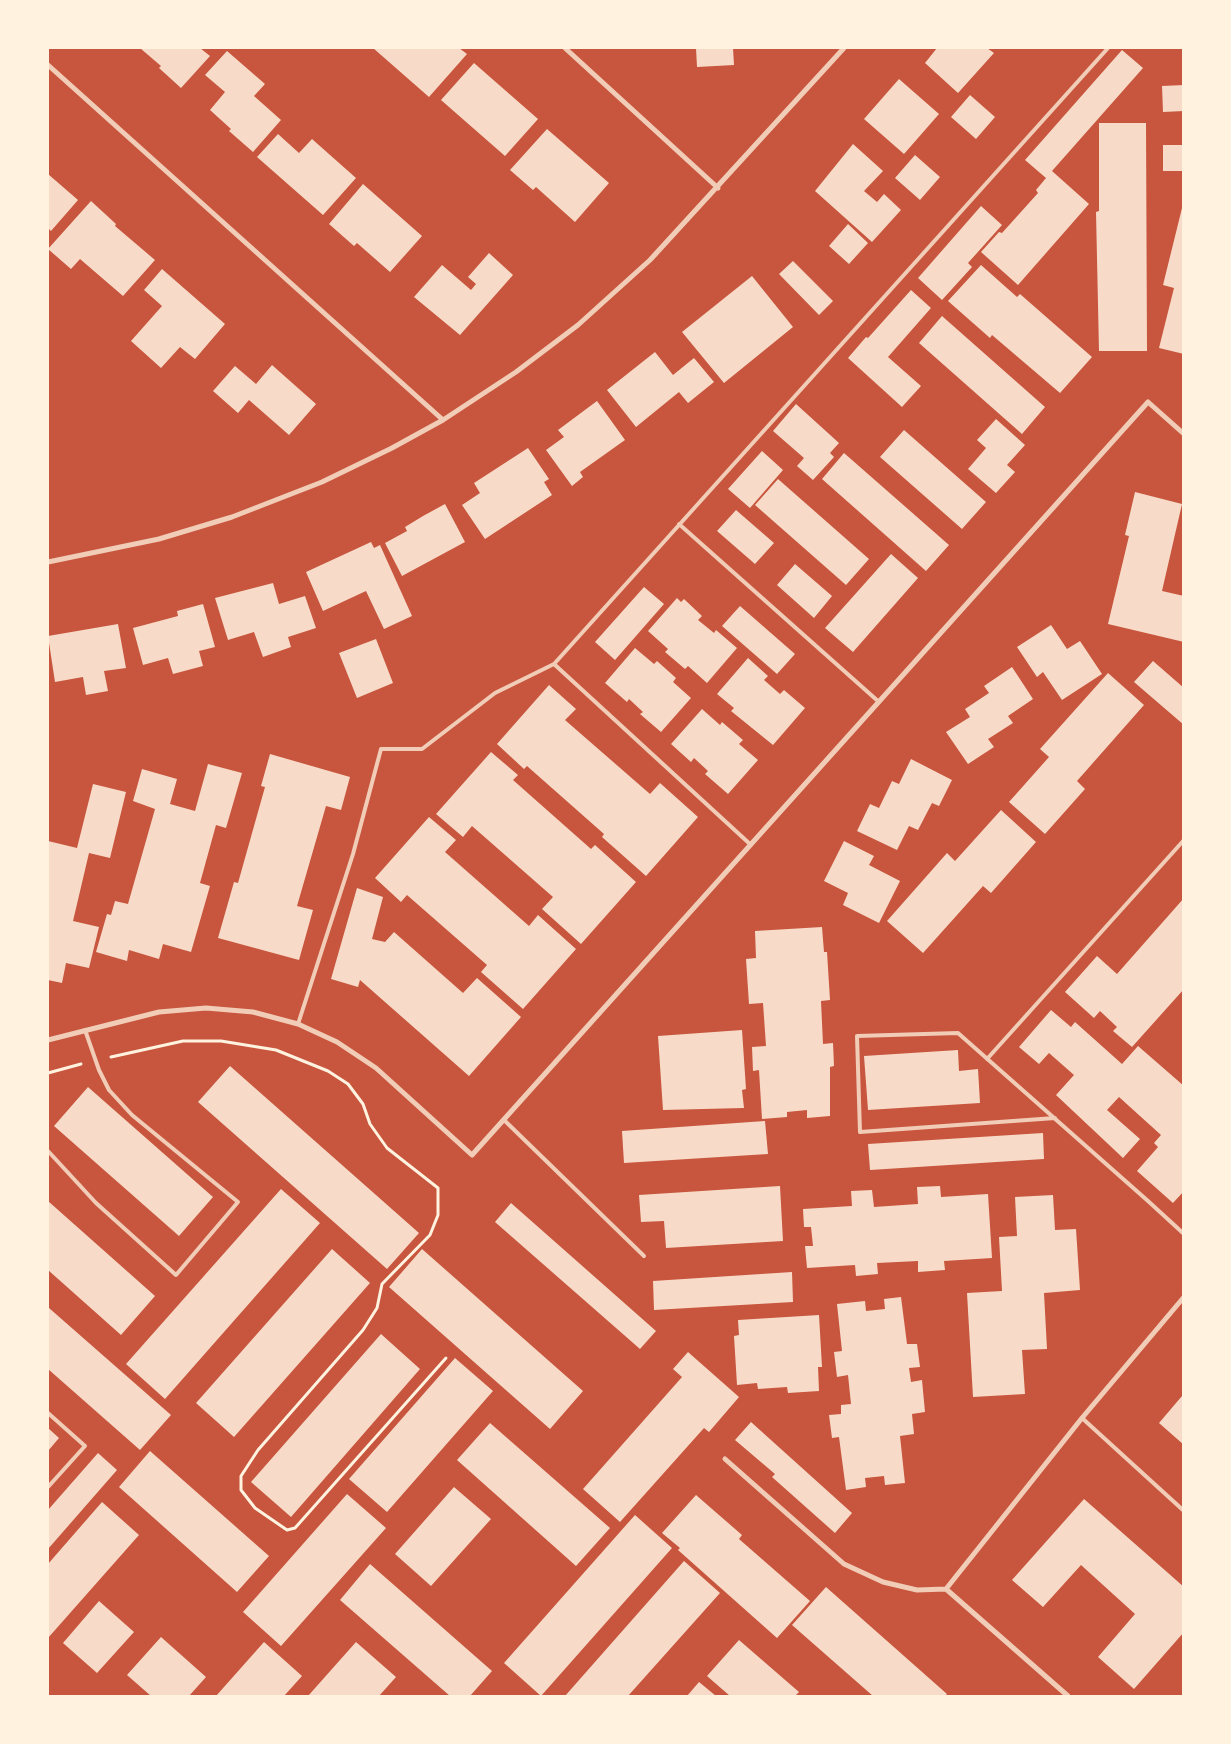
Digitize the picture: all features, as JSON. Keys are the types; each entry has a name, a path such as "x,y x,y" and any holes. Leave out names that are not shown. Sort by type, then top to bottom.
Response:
{"street":[{"path":"565,48 718,188"},
{"path":"48,562 159,539 232,517 322,482 392,448 443,420 516,372 578,325 650,260 718,188 844,48"},
{"path":"48,65 443,420"},
{"path":"48,1040 159,1012 206,1008 253,1012 298,1024 337,1042 376,1068 472,1156 1148,402 1184,434"},
{"path":"946,1589 1082,1418 1184,1297"},
{"path":"725,1459 844,1564 883,1582 917,1590 946,1589 1068,1696"}],"lane":[{"path":"298,1024 353,854 381,749 422,749 495,693 554,664 1108,48"},
{"path":"679,524 879,702"},
{"path":"554,664 751,845"},
{"path":"987,1059 1184,840"},
{"path":"48,1151 96,1203 176,1275 238,1202 132,1115 109,1090 95,1060 85,1030"},
{"path":"1055,1118 860,1132 857,1036 958,1033 1055,1118 1184,1234"},
{"path":"504,1120 644,1256"},
{"path":"48,1412 86,1446 48,1487"},
{"path":"1082,1418 1184,1511"}],"path":[{"path":"48,1073 95,1060 183,1041 221,1041 276,1050 328,1071 348,1084 363,1104 370,1124 387,1148 438,1188 438,1215 430,1235 382,1284 377,1308 363,1330 258,1450 241,1476 240,1490 255,1508 287,1530 295,1528 446,1358"}],"building":[{"path":"140,48 200,48 210,56 181,88 159,68 161,66"},
{"path":"373,48 459,48 467,54 429,97"},
{"path":"696,48 733,48 734,65 697,67"},
{"path":"937,48 987,48 994,53 958,93 925,63"},
{"path":"1122,50 1143,68 1052,171 1089,204 1018,285 981,252 999,232 1002,233 1038,193 1036,190 1046,178 1025,160"},
{"path":"227,51 265,84 254,96 281,120 253,152 229,131 231,129 210,110 225,92 205,75"},
{"path":"474,63 538,119 505,156 441,100"},
{"path":"899,79 939,114 904,154 864,119"},
{"path":"1184,85 1184,111 1163,112 1162,86"},
{"path":"970,95 995,117 976,139 951,117"},
{"path":"1099,123 1146,123 1147,351 1099,351 1096,212 1099,211"},
{"path":"547,129 609,183 575,222 536,187 533,190 510,170"},
{"path":"278,134 299,153 312,139 356,178 323,215 257,157"},
{"path":"853,144 883,171 864,191 877,202 884,194 901,210 872,242 815,191"},
{"path":"1163,145 1184,145 1184,171 1163,171"},
{"path":"915,155 940,177 920,200 895,178"},
{"path":"48,174 78,200 51,231 48,228"},
{"path":"363,184 422,236 390,272 357,243 354,246 329,224"},
{"path":"91,201 116,224 115,226 155,260 123,296 80,259 71,269 48,249"},
{"path":"1183,204 1184,354 1159,348 1174,288 1163,285"},
{"path":"981,206 1002,225 968,263 972,267 942,300 918,278"},
{"path":"848,224 868,243 849,264 829,246"},
{"path":"489,253 513,275 460,335 414,297 442,265 471,290 476,284 468,277"},
{"path":"793,261 833,301 819,315 779,274"},
{"path":"981,265 1017,297 1020,294 1092,357 1060,393 992,335 990,338 948,301"},
{"path":"162,269 225,324 195,359 180,347 161,368 131,341 162,306 144,290"},
{"path":"752,276 793,327 724,383 682,332"},
{"path":"911,290 931,308 888,357 921,386 902,407 848,358"},
{"path":"942,316 1045,407 1022,434 919,343"},
{"path":"655,352 673,375 694,358 714,382 688,403 679,392 636,427 607,390"},
{"path":"272,365 316,404 289,435 249,400 238,413 213,391 235,366 256,384"},
{"path":"597,401 625,440 580,472 583,477 572,486 546,450 564,437 558,430"},
{"path":"796,404 839,443 830,453 834,457 813,480 797,466 804,458 773,431"},
{"path":"996,419 1025,445 1007,465 1015,472 996,493 968,469 986,448 977,440"},
{"path":"904,430 986,502 962,529 880,457"},
{"path":"528,448 549,479 544,482 552,495 485,539 462,505 480,493 474,483"},
{"path":"762,451 783,470 750,508 728,489"},
{"path":"844,453 949,545 926,571 822,479"},
{"path":"778,479 869,559 846,585 755,505"},
{"path":"1135,492 1182,504 1162,591 1184,596 1184,642 1108,624 1129,536 1125,535"},
{"path":"445,504 465,542 402,576 385,543 407,531 405,527"},
{"path":"736,510 774,543 755,564 717,531"},
{"path":"371,542 374,548 380,545 412,616 384,629 366,591 323,611 306,572"},
{"path":"891,554 918,578 853,652 825,628"},
{"path":"795,564 832,596 814,618 777,585"},
{"path":"273,583 279,604 305,596 316,628 288,637 291,647 263,657 254,632 228,640 215,598"},
{"path":"644,587 664,604 615,660 595,642"},
{"path":"677,598 681,602 684,599 702,616 698,620 714,633 716,630 737,648 707,683 688,666 685,669 665,652 668,649 648,631"},
{"path":"203,604 215,647 199,651 203,666 173,674 168,658 143,665 133,628 178,616 177,611"},
{"path":"740,606 795,654 777,674 722,626"},
{"path":"118,624 126,668 104,671 108,691 86,695 83,677 55,682 48,636"},
{"path":"1051,625 1067,649 1080,641 1102,674 1062,700 1043,672 1037,677 1017,647"},
{"path":"376,639 393,683 357,698 339,653"},
{"path":"635,648 654,664 657,661 676,678 673,682 691,698 661,732 640,714 643,712 629,699 627,702 605,683"},
{"path":"748,658 768,676 764,680 780,694 784,690 805,708 773,745 731,711 734,708 717,694"},
{"path":"1153,661 1184,688 1184,725 1134,682"},
{"path":"1012,667 1033,699 1008,716 1013,723 988,739 994,747 968,764 946,732 970,717 965,709 989,693 984,686"},
{"path":"1108,673 1144,705 1077,781 1085,789 1045,834 1009,802 1049,757 1040,749"},
{"path":"549,685 576,709 565,720 650,794 660,783 698,817 646,876 602,837 604,834 527,766 524,769 497,744"},
{"path":"702,709 720,725 722,722 743,740 739,744 758,760 728,794 705,774 708,771 694,758 691,762 671,744"},
{"path":"491,752 518,775 513,780 591,849 595,845 636,882 581,944 542,909 553,897 472,826 463,837 436,814"},
{"path":"270,754 350,777 341,810 326,806 297,906 313,910 299,960 218,938 234,882 238,883 265,787 261,786"},
{"path":"911,759 952,780 939,806 932,803 918,830 909,826 897,850 857,831 870,804 879,808 892,781 899,784"},
{"path":"208,764 242,773 226,828 216,825 200,883 210,886 191,952 163,944 159,959 129,950 127,961 96,952 107,914 111,915 115,901 128,904 155,809 133,801 142,769 177,779 170,804 195,811"},
{"path":"93,784 126,792 110,858 89,853 73,921 99,927 89,968 66,963 62,983 48,980 48,841 77,848"},
{"path":"1001,810 1036,842 991,893 983,886 923,953 887,921 947,853 955,861"},
{"path":"429,817 456,840 445,852 529,926 538,915 576,949 523,1009 481,972 487,965 407,895 401,902 375,878"},
{"path":"844,841 874,856 869,865 900,881 879,923 843,905 848,893 824,881"},
{"path":"357,888 383,897 372,939 385,942 394,932 463,993 477,978 521,1017 469,1076 360,980 358,987 331,979"},
{"path":"1184,898 1184,989 1132,1047 1113,1031 1117,1027 1100,1011 1094,1018 1065,992 1097,956 1117,974"},
{"path":"822,927 824,952 827,952 830,1000 821,1001 823,1044 833,1043 834,1066 830,1067 830,1116 807,1118 807,1110 787,1112 787,1117 762,1119 759,1070 753,1071 752,1047 766,1046 763,1003 749,1004 746,959 756,958 755,931"},
{"path":"1051,1010 1071,1027 1075,1022 1122,1064 1138,1046 1184,1086 1184,1191 1173,1203 1137,1171 1158,1147 1154,1143 1161,1135 1119,1097 1107,1110 1140,1139 1123,1158 1056,1095 1074,1075 1049,1053 1039,1064 1019,1047"},
{"path":"742,1030 746,1089 742,1090 744,1108 663,1110 658,1036"},
{"path":"958,1050 959,1071 978,1069 980,1103 868,1110 864,1056"},
{"path":"230,1066 419,1233 387,1269 198,1102"},
{"path":"88,1087 213,1197 179,1236 54,1126"},
{"path":"765,1121 768,1154 624,1163 622,1131"},
{"path":"1043,1133 1044,1159 870,1170 868,1144"},
{"path":"780,1186 783,1241 666,1248 664,1221 641,1222 639,1195"},
{"path":"940,1186 941,1197 988,1194 992,1258 944,1261 945,1270 918,1272 918,1261 877,1263 878,1274 856,1276 855,1265 807,1268 805,1246 813,1246 811,1227 804,1227 803,1209 852,1206 851,1191 872,1190 874,1207 918,1204 917,1187"},
{"path":"281,1189 320,1223 165,1399 126,1364"},
{"path":"1053,1195 1055,1230 1076,1229 1080,1290 1044,1293 1047,1349 1022,1350 1025,1394 973,1397 967,1293 1002,1291 999,1237 1017,1236 1015,1197"},
{"path":"48,1201 155,1296 121,1335 48,1270"},
{"path":"511,1203 656,1331 640,1349 495,1222"},
{"path":"332,1249 370,1283 234,1437 196,1403"},
{"path":"422,1249 583,1391 550,1429 389,1287"},
{"path":"792,1272 793,1302 654,1310 653,1281"},
{"path":"901,1297 907,1344 917,1344 920,1367 909,1368 911,1382 922,1380 925,1412 912,1414 914,1434 900,1436 905,1483 885,1485 884,1476 865,1478 866,1487 846,1490 839,1437 832,1438 829,1415 841,1414 841,1405 851,1404 848,1375 837,1377 834,1352 842,1351 837,1304 865,1301 866,1311 885,1309 884,1299"},
{"path":"49,1308 171,1415 140,1450 48,1369"},
{"path":"819,1315 822,1367 818,1367 819,1391 788,1393 787,1387 758,1389 757,1383 737,1385 734,1336 739,1335 738,1320"},
{"path":"381,1334 420,1369 291,1517 251,1482"},
{"path":"688,1352 739,1397 709,1432 704,1428 620,1522 583,1489 682,1377 673,1369"},
{"path":"455,1358 493,1391 387,1512 349,1479"},
{"path":"1182,1396 1184,1398 1184,1445 1159,1423"},
{"path":"751,1422 852,1513 835,1533 772,1477 775,1474 735,1440"},
{"path":"490,1423 610,1528 576,1566 457,1460"},
{"path":"48,1428 59,1438 48,1451"},
{"path":"150,1451 269,1556 237,1592 119,1487"},
{"path":"98,1453 117,1470 48,1549 48,1510"},
{"path":"454,1487 491,1519 431,1586 395,1554"},
{"path":"347,1494 386,1528 281,1646 243,1612"},
{"path":"696,1495 742,1535 739,1539 810,1601 777,1638 678,1550 680,1548 662,1533"},
{"path":"1084,1499 1184,1587 1184,1632 1134,1689 1098,1657 1135,1614 1081,1565 1043,1607 1012,1580"},
{"path":"102,1502 139,1535 48,1638 48,1564"},
{"path":"635,1515 672,1548 541,1696 504,1663"},
{"path":"684,1561 720,1593 628,1696 565,1696"},
{"path":"370,1564 492,1671 470,1696 450,1696 340,1600"},
{"path":"826,1587 947,1694 945,1696 873,1696 792,1625"},
{"path":"99,1601 134,1632 97,1673 63,1643"},
{"path":"161,1637 206,1677 189,1696 151,1696 127,1675"},
{"path":"739,1640 799,1692 795,1696 730,1696 707,1676"},
{"path":"264,1642 302,1676 284,1696 216,1696"},
{"path":"356,1642 396,1677 379,1696 308,1696"},
{"path":"699,1682 716,1696 687,1696"}]}
